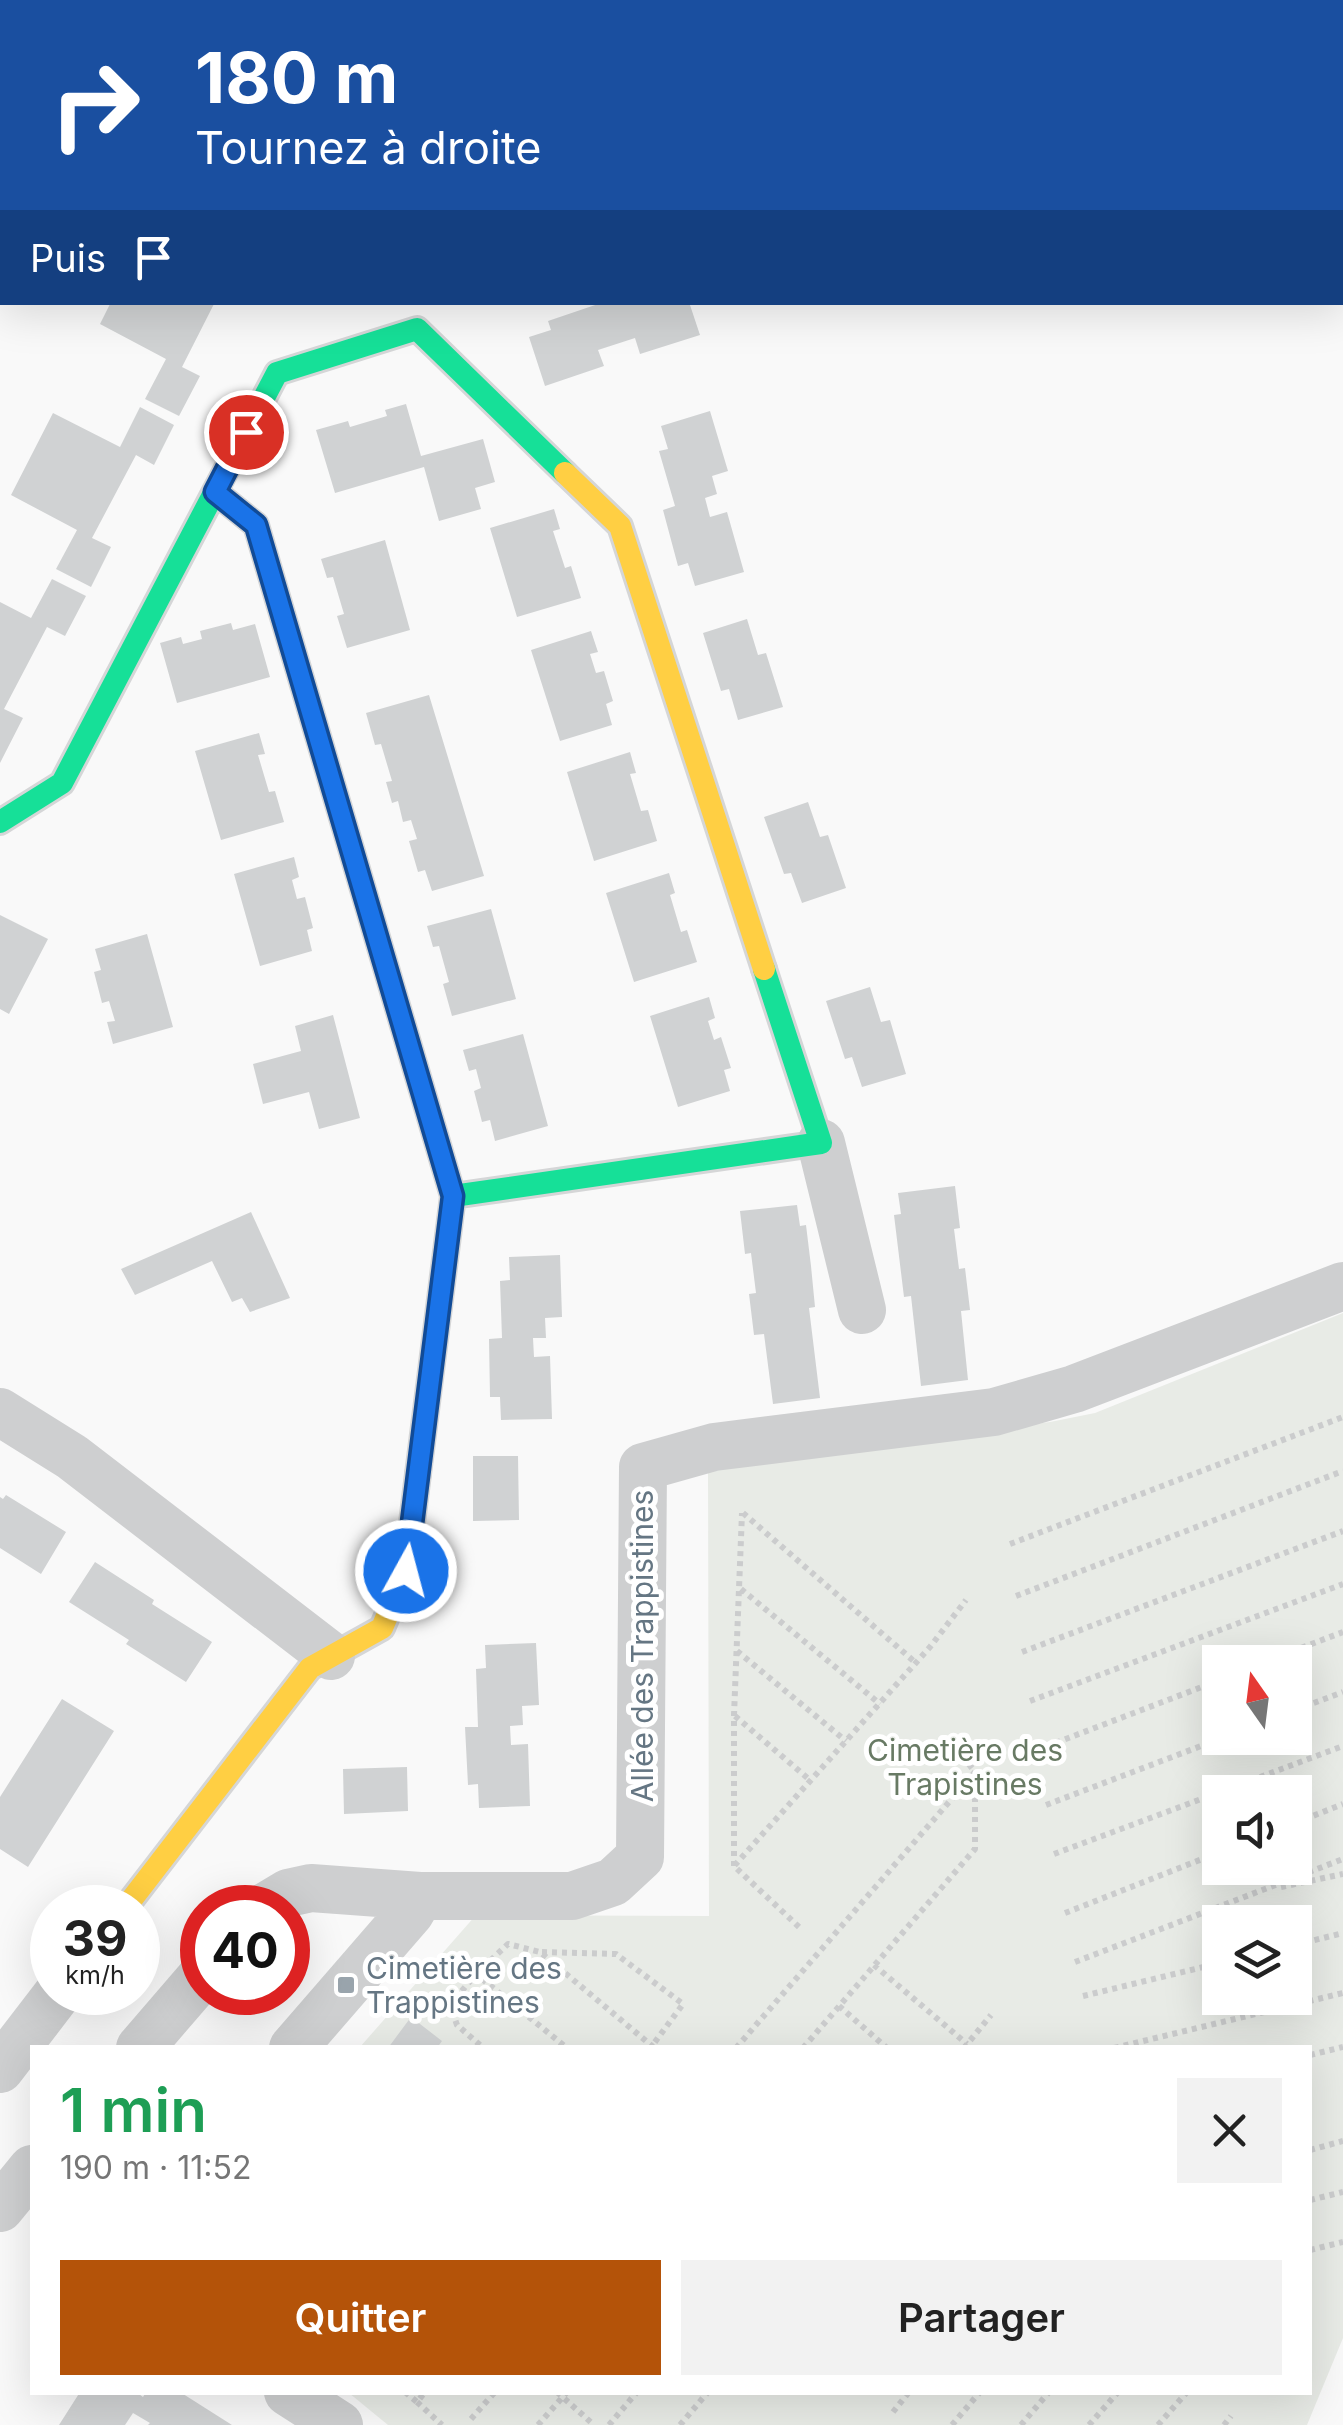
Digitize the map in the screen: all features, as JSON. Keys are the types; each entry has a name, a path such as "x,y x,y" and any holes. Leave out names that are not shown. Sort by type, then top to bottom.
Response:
{"street":[{"path":"0,822 62,783 277,373 417,328 620,526 821,1143 862,1310"},
{"path":"143,1885 310,1668 382,1628 406,1571 453,1196 256,525 215,492"},
{"path":"453,1196 821,1143"},
{"name":"Allée des Trappistines","path":"310,1888 420,1896 572,1896 613,1882 640,1857 643,1467 714,1447 994,1412 1074,1389 1343,1286"},
{"path":"0,1412 72,1457 331,1656"},
{"path":"296,2045 410,1913 420,1896"},
{"path":"143,2045 180,2002"},
{"path":"0,2069 41,2015"},
{"path":"30,2172 0,2210 30,2232"},
{"path":"293,2395 340,2425"}],"path":[{"path":"1010,1544 1343,1418"},
{"path":"1016,1596 1343,1471"},
{"path":"800,1927 734,1866 734,1715 742,1512 916,1662"},
{"path":"1022,1652 1343,1531"},
{"path":"1030,1700 1343,1584"},
{"path":"740,1588 880,1704"},
{"path":"734,1866 880,1704 966,1600"},
{"path":"1309,1645 1343,1632"},
{"path":"736,1650 846,1741"},
{"path":"1038,1750 1202,1687"},
{"path":"1312,1704 1343,1692"},
{"path":"734,1715 812,1781"},
{"path":"1046,1805 1202,1746"},
{"path":"1054,1854 1343,1746"},
{"path":"808,2045 975,1850 974,1772 956,1748"},
{"path":"739,2045 974,1772"},
{"path":"1312,1816 1343,1804"},
{"path":"1065,1912 1202,1859"},
{"path":"1075,1962 1343,1859"},
{"path":"1256,1893 1343,1874"},
{"path":"1312,1941 1343,1933"},
{"path":"479,2045 457,2025 450,2005 508,1944 540,1952 616,1954 683,2004 653,2045"},
{"path":"540,1952 651,2045"},
{"path":"874,1965 964,2045"},
{"path":"1083,1996 1202,1967"},
{"path":"476,1974 563,2045"},
{"path":"1126,2045 1343,1993"},
{"path":"839,2006 883,2045"},
{"path":"966,2045 991,2015"},
{"path":"1312,2055 1343,2047"},
{"path":"1312,2150 1343,2142"},
{"path":"1312,2200 1343,2192"},
{"path":"1312,2250 1343,2242"},
{"path":"409,2395 442,2425"},
{"path":"417,2402 423,2395"},
{"path":"471,2419 492,2395"},
{"path":"538,2425 561,2395"},
{"path":"563,2395 594,2425"},
{"path":"609,2425 634,2395"},
{"path":"680,2425 705,2395"},
{"path":"894,2412 908,2395"},
{"path":"952,2425 977,2395"},
{"path":"1020,2425 1046,2395"},
{"path":"1089,2425 1115,2395"},
{"path":"1158,2425 1183,2395"},
{"path":"1224,2425 1231,2416"}],"green space":[{"name":"Cimetière des Trapistines","path":"1343,1313 1343,2338 1307,2425 388,2425 351,2395 1312,2395 1312,2045 362,2045 476,1915 709,1916 708,1467 1095,1413"}],"building":[{"path":"110,305 213,305 182,367 200,376 179,416 145,399 166,359 100,324"},
{"path":"595,305 690,305 700,335 640,354 635,338 598,350 604,366 545,386 529,337 551,330 548,321"},
{"path":"406,404 421,456 483,439 495,482 475,488 481,509 439,521 424,467 335,493 316,430 348,421 350,427 387,416 385,410"},
{"path":"140,407 174,425 154,465 136,455 92,538 111,547 91,587 56,569 77,530 11,495 53,413 120,447"},
{"path":"710,411 728,471 712,476 717,494 705,498 710,517 727,512 744,572 695,586 688,563 678,566 663,510 675,506 659,451 668,449 661,426"},
{"path":"554,509 560,529 553,531 565,568 571,566 581,598 517,617 490,528"},
{"path":"385,540 410,630 347,648 337,616 344,614 333,577 327,578 321,559"},
{"path":"52,579 86,596 65,636 47,627 4,709 23,718 0,763 0,602 31,618"},
{"path":"747,619 758,655 766,653 783,707 738,720 729,689 721,691 703,633"},
{"path":"231,623 233,630 255,624 270,677 177,703 160,643 181,637 183,644 202,639 200,631"},
{"path":"591,631 598,652 590,654 596,673 604,671 613,701 606,704 612,725 560,741 531,650"},
{"path":"429,695 484,876 432,891 425,870 418,872 409,841 417,839 411,820 403,822 398,801 392,803 386,782 392,781 381,744 375,745 366,713"},
{"path":"259,733 265,754 258,755 269,792 275,791 284,822 221,840 195,751"},
{"path":"630,752 636,773 630,774 641,811 648,810 657,841 594,861 567,772"},
{"path":"808,802 820,837 828,835 846,888 802,903 791,873 784,874 764,817"},
{"path":"294,857 299,877 292,880 297,899 305,897 313,928 307,930 312,951 260,966 234,874"},
{"path":"669,873 675,893 670,895 681,932 687,930 697,962 634,982 606,893"},
{"path":"491,909 516,999 452,1016 443,984 449,982 439,946 433,947 427,926"},
{"path":"0,915 48,939 9,1014 0,1009"},
{"path":"147,934 173,1027 113,1044 107,1022 115,1021 109,1001 102,1003 94,972 101,970 95,949"},
{"path":"870,987 881,1022 890,1020 906,1074 862,1087 852,1057 845,1059 826,1001"},
{"path":"709,997 715,1018 708,1021 714,1040 721,1037 731,1068 724,1070 730,1091 678,1107 650,1016"},
{"path":"333,1015 360,1118 319,1129 309,1092 263,1104 253,1064 301,1051 295,1026"},
{"path":"523,1034 548,1126 495,1141 490,1120 482,1122 474,1091 481,1088 476,1069 469,1071 463,1050"},
{"path":"955,1186 960,1228 954,1229 959,1269 965,1268 970,1310 961,1311 968,1380 921,1386 911,1296 904,1297 894,1215 901,1214 898,1193"},
{"path":"797,1205 800,1226 806,1225 811,1266 815,1307 809,1308 820,1398 773,1404 764,1334 754,1335 749,1294 756,1293 751,1253 745,1254 740,1211"},
{"path":"251,1212 290,1298 250,1312 242,1298 232,1302 212,1261 135,1295 121,1269"},
{"path":"560,1255 562,1317 545,1318 546,1338 533,1338 534,1357 550,1356 552,1419 501,1420 500,1397 490,1397 489,1339 502,1338 500,1281 510,1280 509,1257"},
{"path":"473,1456 518,1456 519,1520 473,1521"},
{"path":"6,1495 66,1532 41,1574 0,1548 0,1497"},
{"path":"95,1562 212,1642 186,1682 69,1602"},
{"path":"536,1643 539,1705 522,1706 523,1725 510,1726 511,1745 528,1744 530,1806 479,1808 478,1784 468,1785 465,1727 478,1727 476,1669 486,1668 485,1645"},
{"path":"62,1699 114,1731 28,1867 0,1849 0,1797"},
{"path":"407,1767 408,1811 344,1814 343,1769"},
{"path":"411,2017 442,2041 439,2045 390,2045"},
{"path":"78,2395 185,2395 232,2425 148,2425 133,2413 125,2425 59,2425"}],"traffic: fast":[{"path":"0,822 62,783 277,373 417,329 565,473"},
{"path":"215,492 256,525 453,1196 418,1474"},
{"path":"453,1196 821,1143 764,969"}],"traffic: slow":[{"path":"565,473 620,526 764,969"},
{"path":"143,1885 310,1668 382,1628 406,1571 418,1474"}],"place":[{"name":"Cimetière des Trappistines","path":"346,1985"}],"route":[{"path":"246,432 215,492 256,525 453,1196 406,1571"}]}
